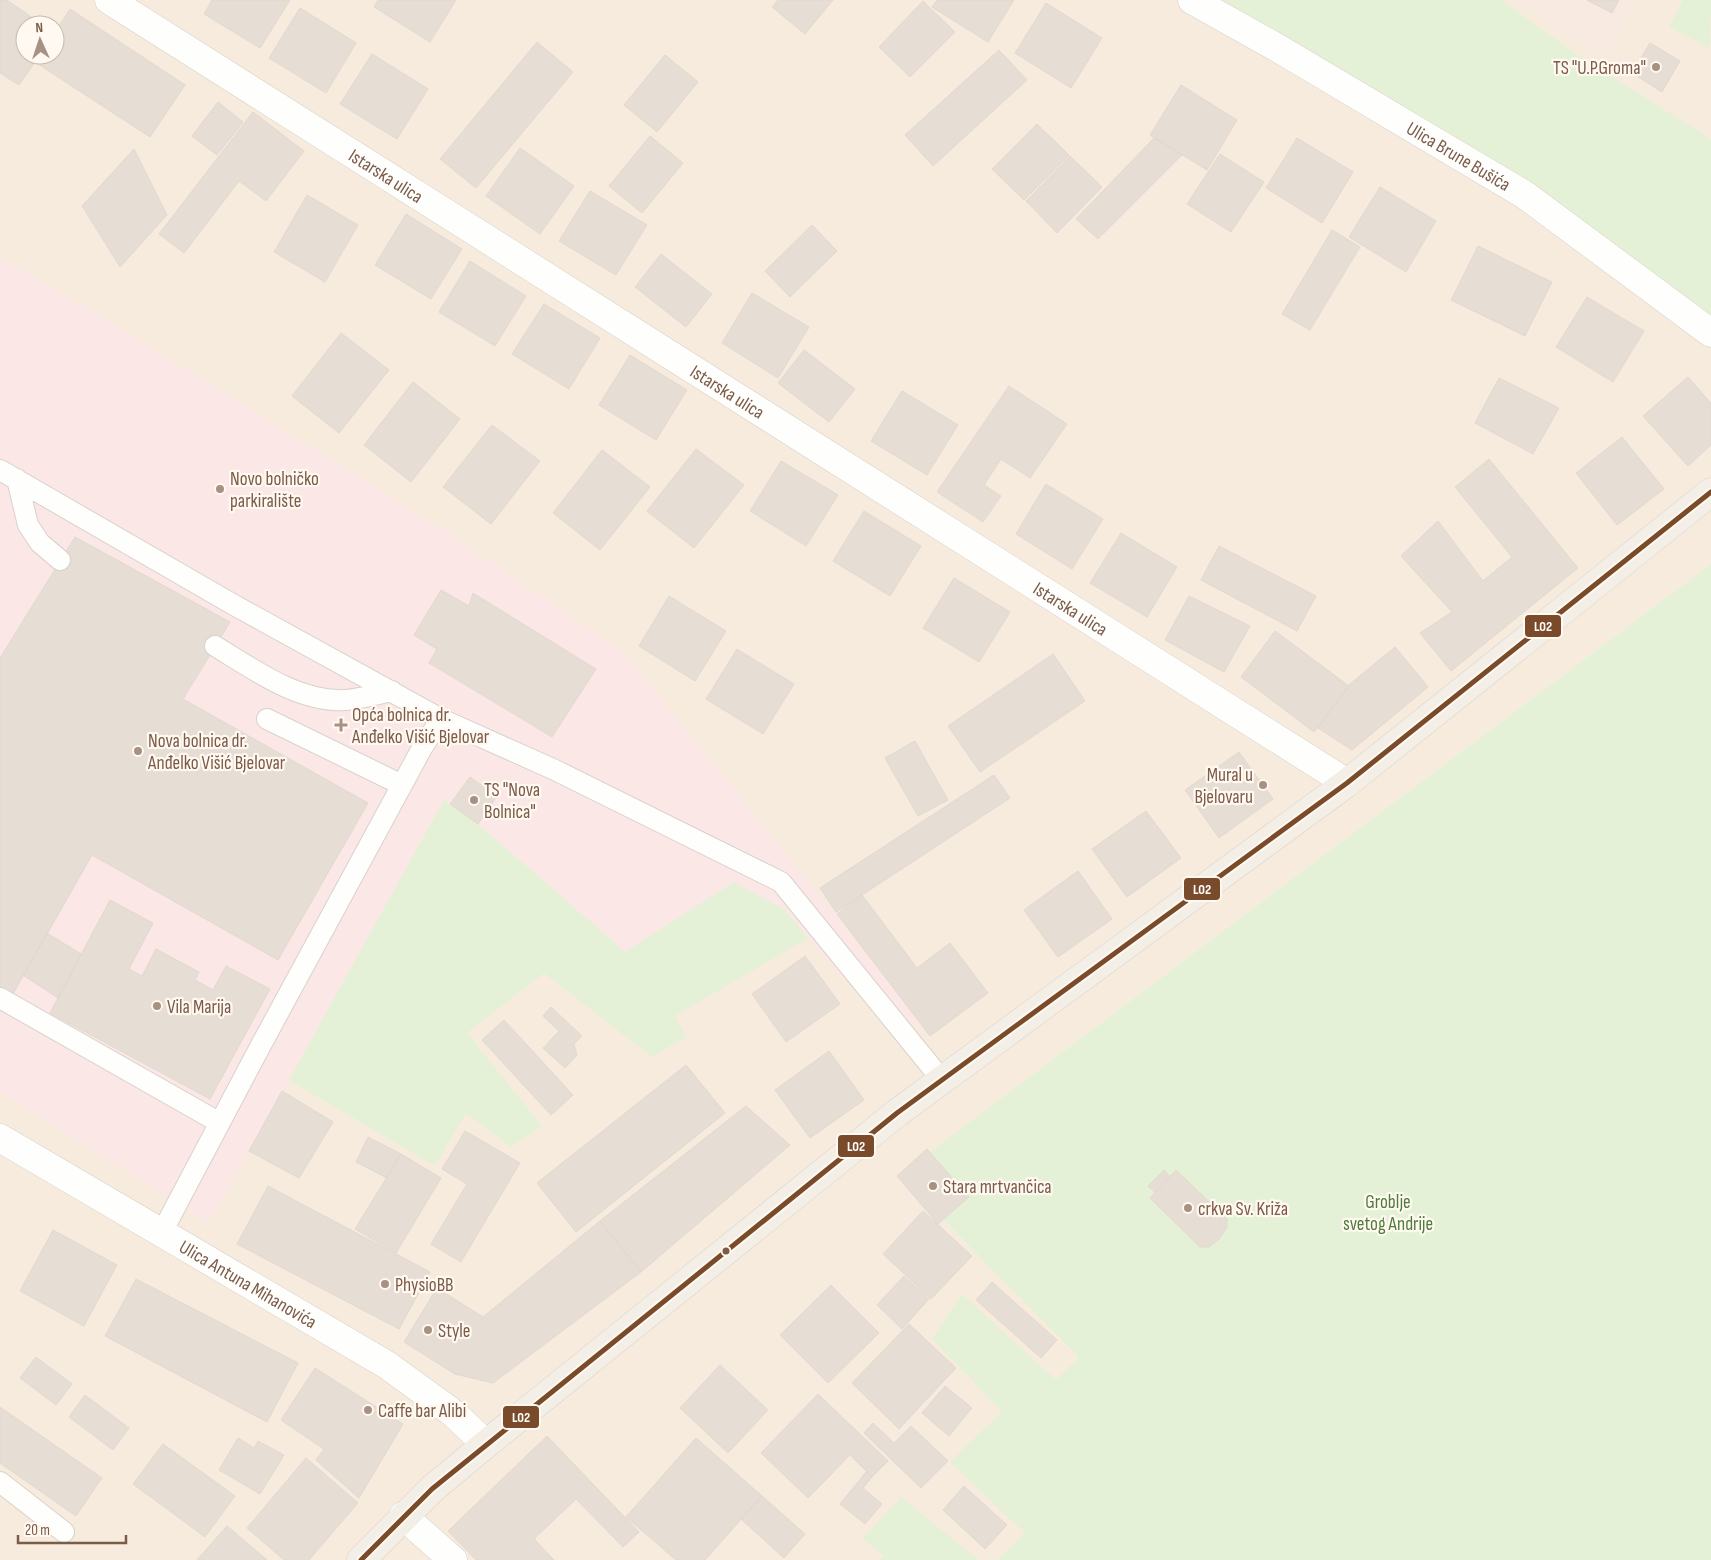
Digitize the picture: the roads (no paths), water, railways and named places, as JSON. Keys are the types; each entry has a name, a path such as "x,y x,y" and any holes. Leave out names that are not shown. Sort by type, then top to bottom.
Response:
{"main road":[{"path":"361,1560 432,1489 897,1113 1347,783 1711,492"}],"street":[{"name":"Istarska ulica","path":"109,0 1347,783"},
{"name":"Ulica Brune Bušića","path":"1192,0 1276,47 1525,195 1711,332"},
{"name":"Ulica Antuna Mihanovića","path":"0,1138 386,1365 453,1413 486,1444"},
{"path":"403,1516 453,1560"}],"lane":[{"path":"8,474 28,525 40,543 60,560"},
{"path":"8,474 234,605 441,719 555,770 781,882 942,1080"},
{"path":"215,646 279,685 312,696 345,700 392,691"},
{"path":"161,1234 422,748 441,719"},
{"path":"267,720 402,785"},
{"path":"0,998 220,1123"},
{"path":"0,1482 64,1532"}],"place":[{"name":"TS \"U.P.Groma\"","path":"1656,67"},
{"name":"Novo bolničko parkiralište","path":"220,489"},
{"name":"Opća bolnica dr. Anđelko Višić Bjelovar","path":"341,725"},
{"name":"Nova bolnica dr. Anđelko Višić Bjelovar","path":"138,751"},
{"name":"Mural u Bjelovaru","path":"1263,785"},
{"name":"TS \"Nova Bolnica\"","path":"474,800"},
{"name":"Vila Marija","path":"157,1006"},
{"name":"Stara mrtvančica","path":"933,1186"},
{"name":"crkva Sv. Križa","path":"1188,1208"},
{"name":"PhysioBB","path":"385,1284"},
{"name":"Style","path":"428,1330"},
{"name":"Caffe bar Alibi","path":"368,1410"}],"park label":[{"name":"Groblje svetog Andrije","path":"1388,1212"}]}
